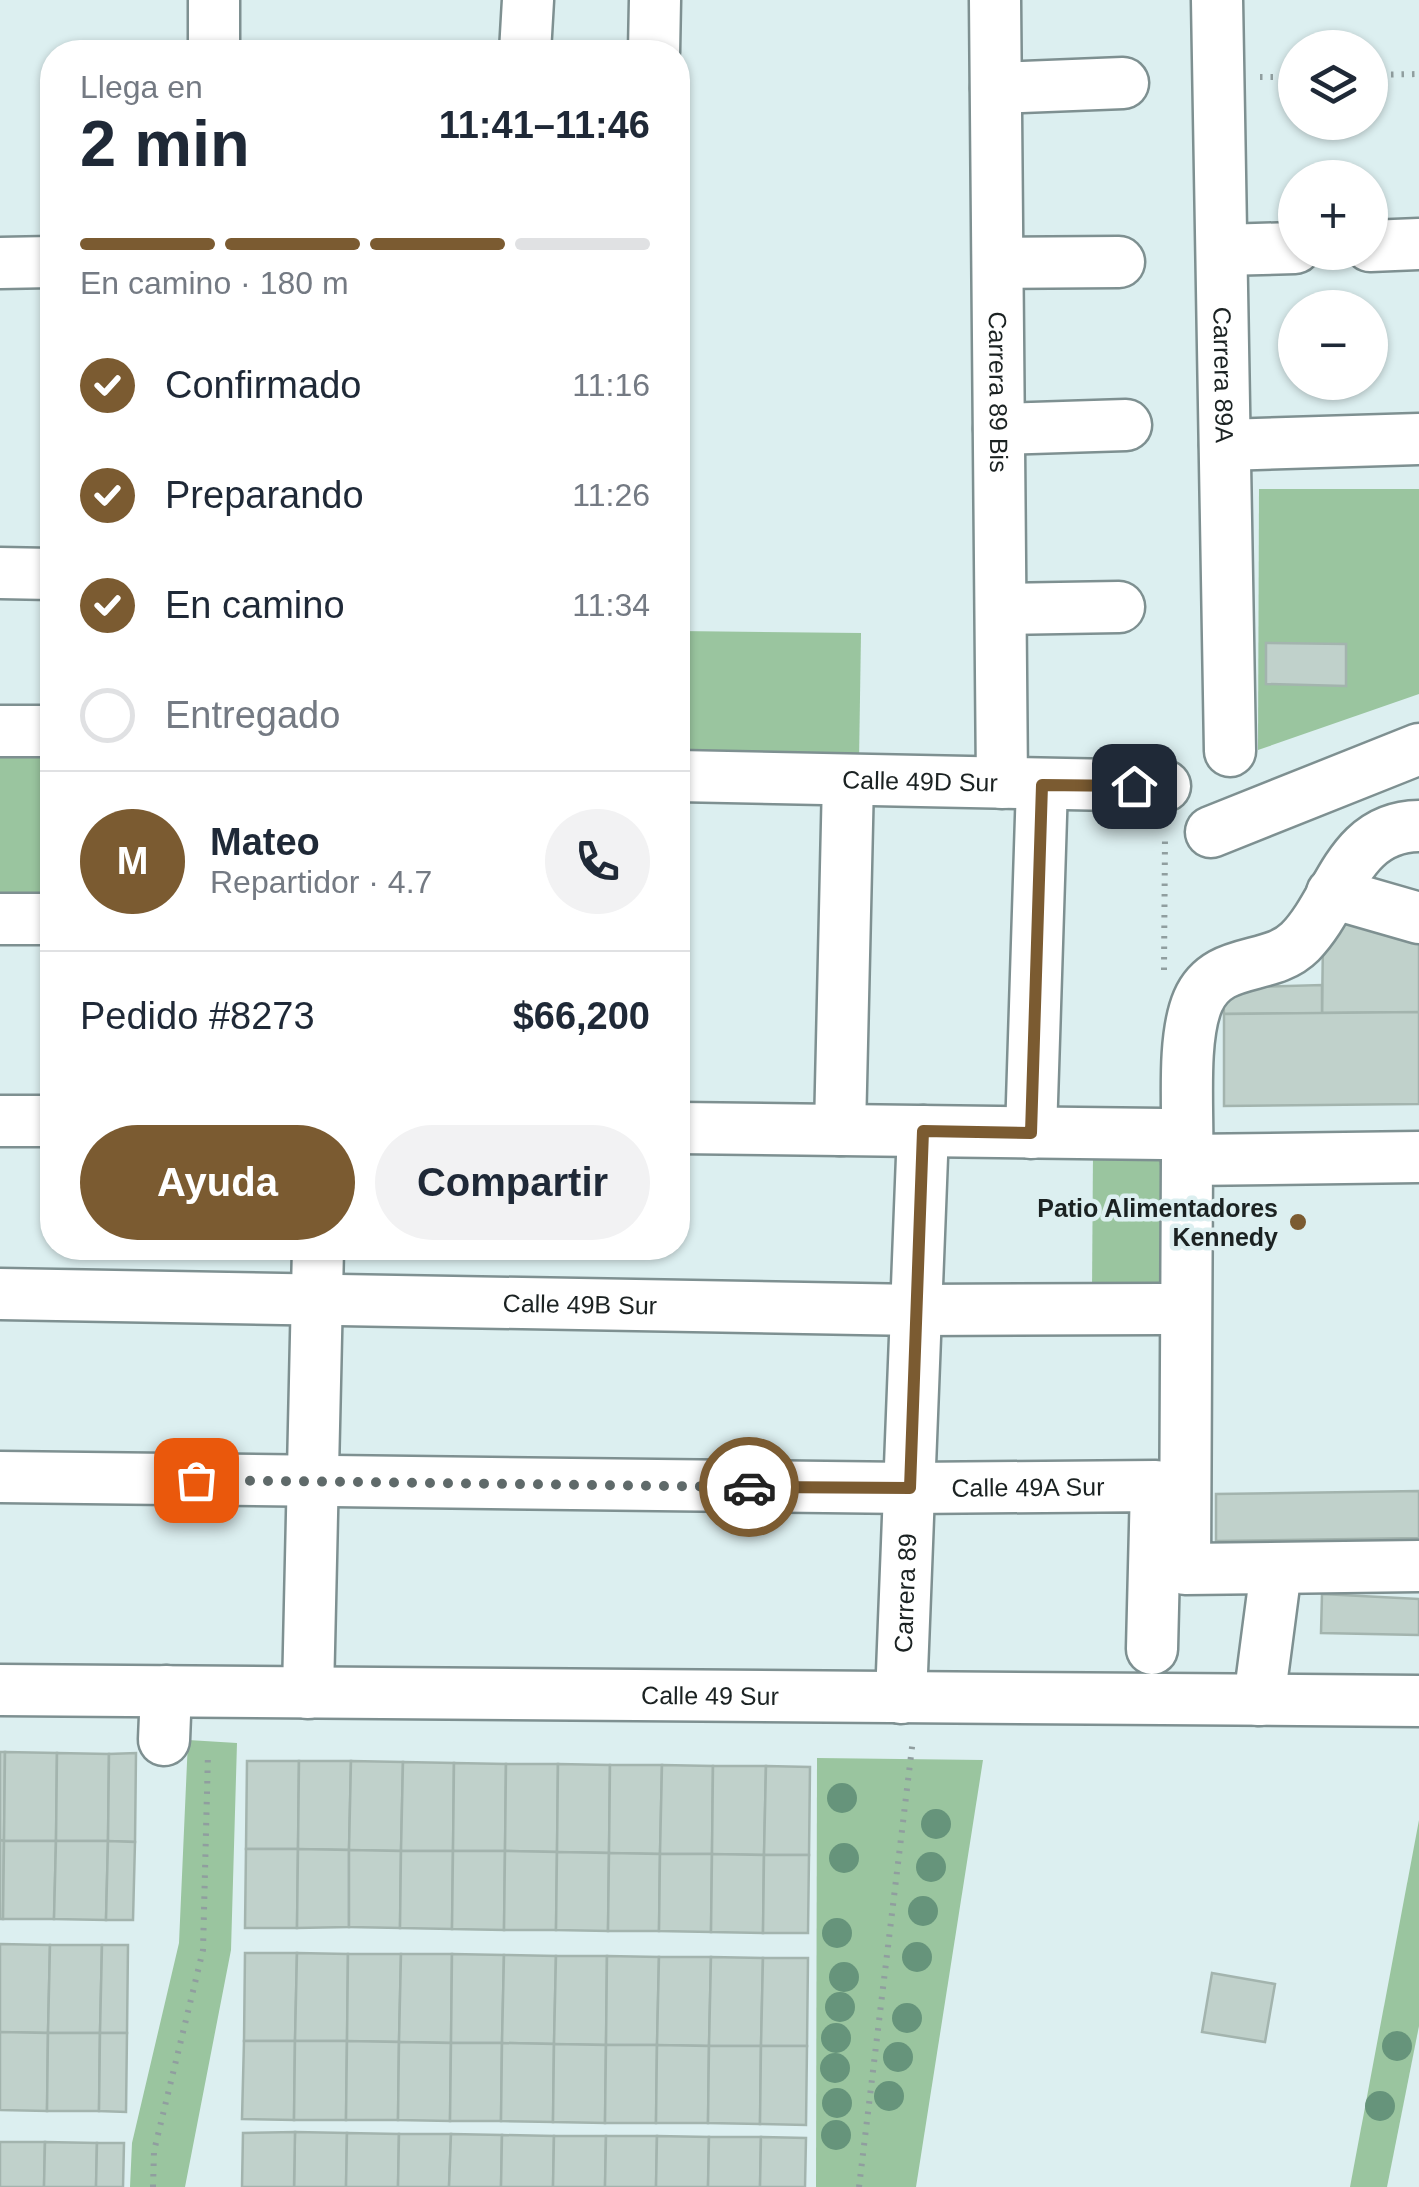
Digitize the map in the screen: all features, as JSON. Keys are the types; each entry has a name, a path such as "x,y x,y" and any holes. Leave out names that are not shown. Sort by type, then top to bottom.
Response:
{"street":[{"path":"214,0 214,40"},
{"path":"526,40 528,0"},
{"path":"654,40 656,0"},
{"name":"Carrera 89 Bis","path":"995,0 1001,609 1022,784 1031,1133"},
{"name":"Carrera 89A","path":"1218,0 1230,751"},
{"path":"996,88 1123,83"},
{"path":"1388,245 1419,244"},
{"path":"1222,250 1278,248"},
{"path":"0,263 40,262"},
{"path":"998,263 1119,262"},
{"path":"999,429 1126,425"},
{"path":"1225,445 1419,438"},
{"path":"0,573 40,574"},
{"path":"1001,609 1119,607"},
{"path":"0,731 40,731"},
{"path":"1211,832 1419,748"},
{"name":"Calle 49D Sur","path":"690,776 1165,786"},
{"path":"840,1130 848,780"},
{"path":"1419,826 1384,832 1352,857 1296,946 1227,970 1208,983 1192,1022 1175,1147 1185,1569 1419,1566"},
{"path":"1332,893 1419,918"},
{"path":"0,919 40,919"},
{"path":"0,1120 40,1121"},
{"path":"690,1128 1031,1133 1175,1147 1419,1157"},
{"name":"Carrera 89","path":"910,1698 910,1488 923,1131"},
{"path":"308,1692 318,1260"},
{"name":"Calle 49B Sur","path":"0,1294 917,1310 1162,1309"},
{"name":"Calle 49A Sur","path":"0,1477 910,1488 1156,1486 1152,1648"},
{"path":"1259,1700 1276,1570"},
{"name":"Calle 49 Sur","path":"0,1690 180,1708 308,1692 1419,1701"}],"path":[{"path":"1388,75 1419,74"},
{"path":"859,2187 910,1698"},
{"path":"153,2187 154,2151 203,1950 180,1708"}],"green space":[{"path":"1259,489 1419,489 1419,694 1258,750"},
{"path":"690,631 861,633 859,762 690,760"},
{"path":"0,752 40,752 40,905 0,904"},
{"path":"1093,1151 1177,1151 1176,1292 1092,1292"},
{"path":"188,1740 237,1743 231,1950 185,2187 130,2187 132,2143 179,1943"},
{"path":"817,1758 983,1760 916,2187 816,2187"},
{"path":"1419,1820 1419,2026 1387,2187 1350,2187"}],"building":[{"path":"1266,643 1346,644 1346,686 1266,684"},
{"path":"1351,916 1419,938 1419,1012 1322,1013 1323,941"},
{"path":"1322,985 1322,1013 1224,1014 1223,988"},
{"path":"1419,1012 1419,1104 1224,1106 1224,1014"},
{"path":"1419,1491 1419,1538 1216,1541 1216,1494"},
{"path":"1322,1594 1419,1599 1419,1635 1321,1633"},
{"path":"0,1752 5,1752 4,1841 0,1840"},
{"path":"5,1752 57,1753 56,1841 4,1841"},
{"path":"57,1753 109,1754 108,1841 56,1841"},
{"path":"136,1753 135,1842 108,1841 109,1754"},
{"path":"247,1761 299,1761 298,1849 246,1849"},
{"path":"299,1761 351,1761 349,1850 298,1849"},
{"path":"351,1761 403,1762 401,1851 349,1850"},
{"path":"403,1762 454,1763 453,1851 401,1851"},
{"path":"454,1763 506,1764 505,1851 453,1851"},
{"path":"506,1764 558,1764 557,1852 505,1851"},
{"path":"558,1764 610,1765 609,1853 557,1852"},
{"path":"610,1765 662,1765 660,1854 609,1853"},
{"path":"662,1765 713,1766 712,1854 660,1854"},
{"path":"713,1766 766,1766 764,1855 712,1854"},
{"path":"766,1766 810,1767 809,1855 764,1855"},
{"path":"0,1840 4,1841 3,1919 0,1919"},
{"path":"4,1841 56,1841 54,1919 3,1919"},
{"path":"56,1841 108,1841 106,1920 54,1919"},
{"path":"108,1841 135,1842 133,1920 106,1920"},
{"path":"246,1849 298,1849 297,1928 245,1928"},
{"path":"298,1849 349,1850 349,1927 297,1928"},
{"path":"349,1850 401,1851 400,1928 349,1927"},
{"path":"401,1851 453,1851 452,1929 400,1928"},
{"path":"453,1851 505,1851 504,1930 452,1929"},
{"path":"505,1851 557,1852 556,1930 504,1930"},
{"path":"557,1852 609,1853 608,1931 556,1930"},
{"path":"609,1853 660,1854 659,1931 608,1931"},
{"path":"660,1854 712,1854 711,1932 659,1931"},
{"path":"712,1854 764,1855 763,1933 711,1932"},
{"path":"764,1855 809,1855 808,1933 763,1933"},
{"path":"0,1944 50,1945 48,2033 0,2032"},
{"path":"50,1945 102,1945 100,2033 48,2033"},
{"path":"102,1945 128,1945 127,2033 100,2033"},
{"path":"245,1953 297,1953 295,2041 244,2041"},
{"path":"297,1953 348,1954 347,2041 295,2041"},
{"path":"348,1954 401,1954 399,2042 347,2041"},
{"path":"401,1954 452,1954 451,2043 399,2042"},
{"path":"452,1954 504,1955 502,2043 451,2043"},
{"path":"504,1955 556,1956 554,2044 502,2043"},
{"path":"556,1956 607,1956 606,2045 554,2044"},
{"path":"607,1956 659,1957 657,2045 606,2045"},
{"path":"659,1957 711,1957 709,2046 657,2045"},
{"path":"711,1957 763,1958 761,2046 709,2046"},
{"path":"763,1958 808,1958 807,2046 761,2046"},
{"path":"1212,1973 1275,1984 1265,2042 1202,2032"},
{"path":"0,2032 48,2033 47,2111 0,2110"},
{"path":"48,2033 100,2033 99,2111 47,2111"},
{"path":"100,2033 127,2033 126,2112 99,2111"},
{"path":"244,2041 295,2041 294,2120 242,2119"},
{"path":"295,2041 347,2041 346,2120 294,2120"},
{"path":"347,2041 399,2042 398,2120 346,2120"},
{"path":"399,2042 451,2043 450,2121 398,2120"},
{"path":"451,2043 502,2043 501,2121 450,2121"},
{"path":"502,2043 554,2044 553,2122 501,2121"},
{"path":"554,2044 606,2045 605,2123 553,2122"},
{"path":"606,2045 657,2045 656,2123 605,2123"},
{"path":"657,2045 709,2046 708,2123 656,2123"},
{"path":"709,2046 761,2046 760,2124 708,2123"},
{"path":"761,2046 807,2046 806,2125 760,2124"},
{"path":"295,2132 347,2133 346,2187 294,2187"},
{"path":"295,2132 294,2187 242,2187 243,2133"},
{"path":"347,2133 399,2134 398,2187 346,2187"},
{"path":"399,2134 451,2134 449,2187 398,2187"},
{"path":"451,2134 502,2135 501,2187 449,2187"},
{"path":"502,2135 554,2136 553,2187 501,2187"},
{"path":"554,2136 606,2136 605,2187 553,2187"},
{"path":"606,2136 657,2136 656,2187 605,2187"},
{"path":"657,2136 709,2137 708,2187 656,2187"},
{"path":"709,2137 761,2137 760,2187 708,2187"},
{"path":"761,2137 806,2138 805,2187 760,2187"},
{"path":"0,2142 45,2142 44,2187 0,2187"},
{"path":"45,2142 97,2143 96,2187 44,2187"},
{"path":"97,2143 124,2143 123,2187 96,2187"}],"way so far":[{"path":"196,1480 749,1487"}],"place":[{"name":"Patio Alimentadores Kennedy","path":"1298,1222"}],"route":[{"path":"749,1487 910,1488 923,1131 1031,1133 1042,785 1134,786"}]}
